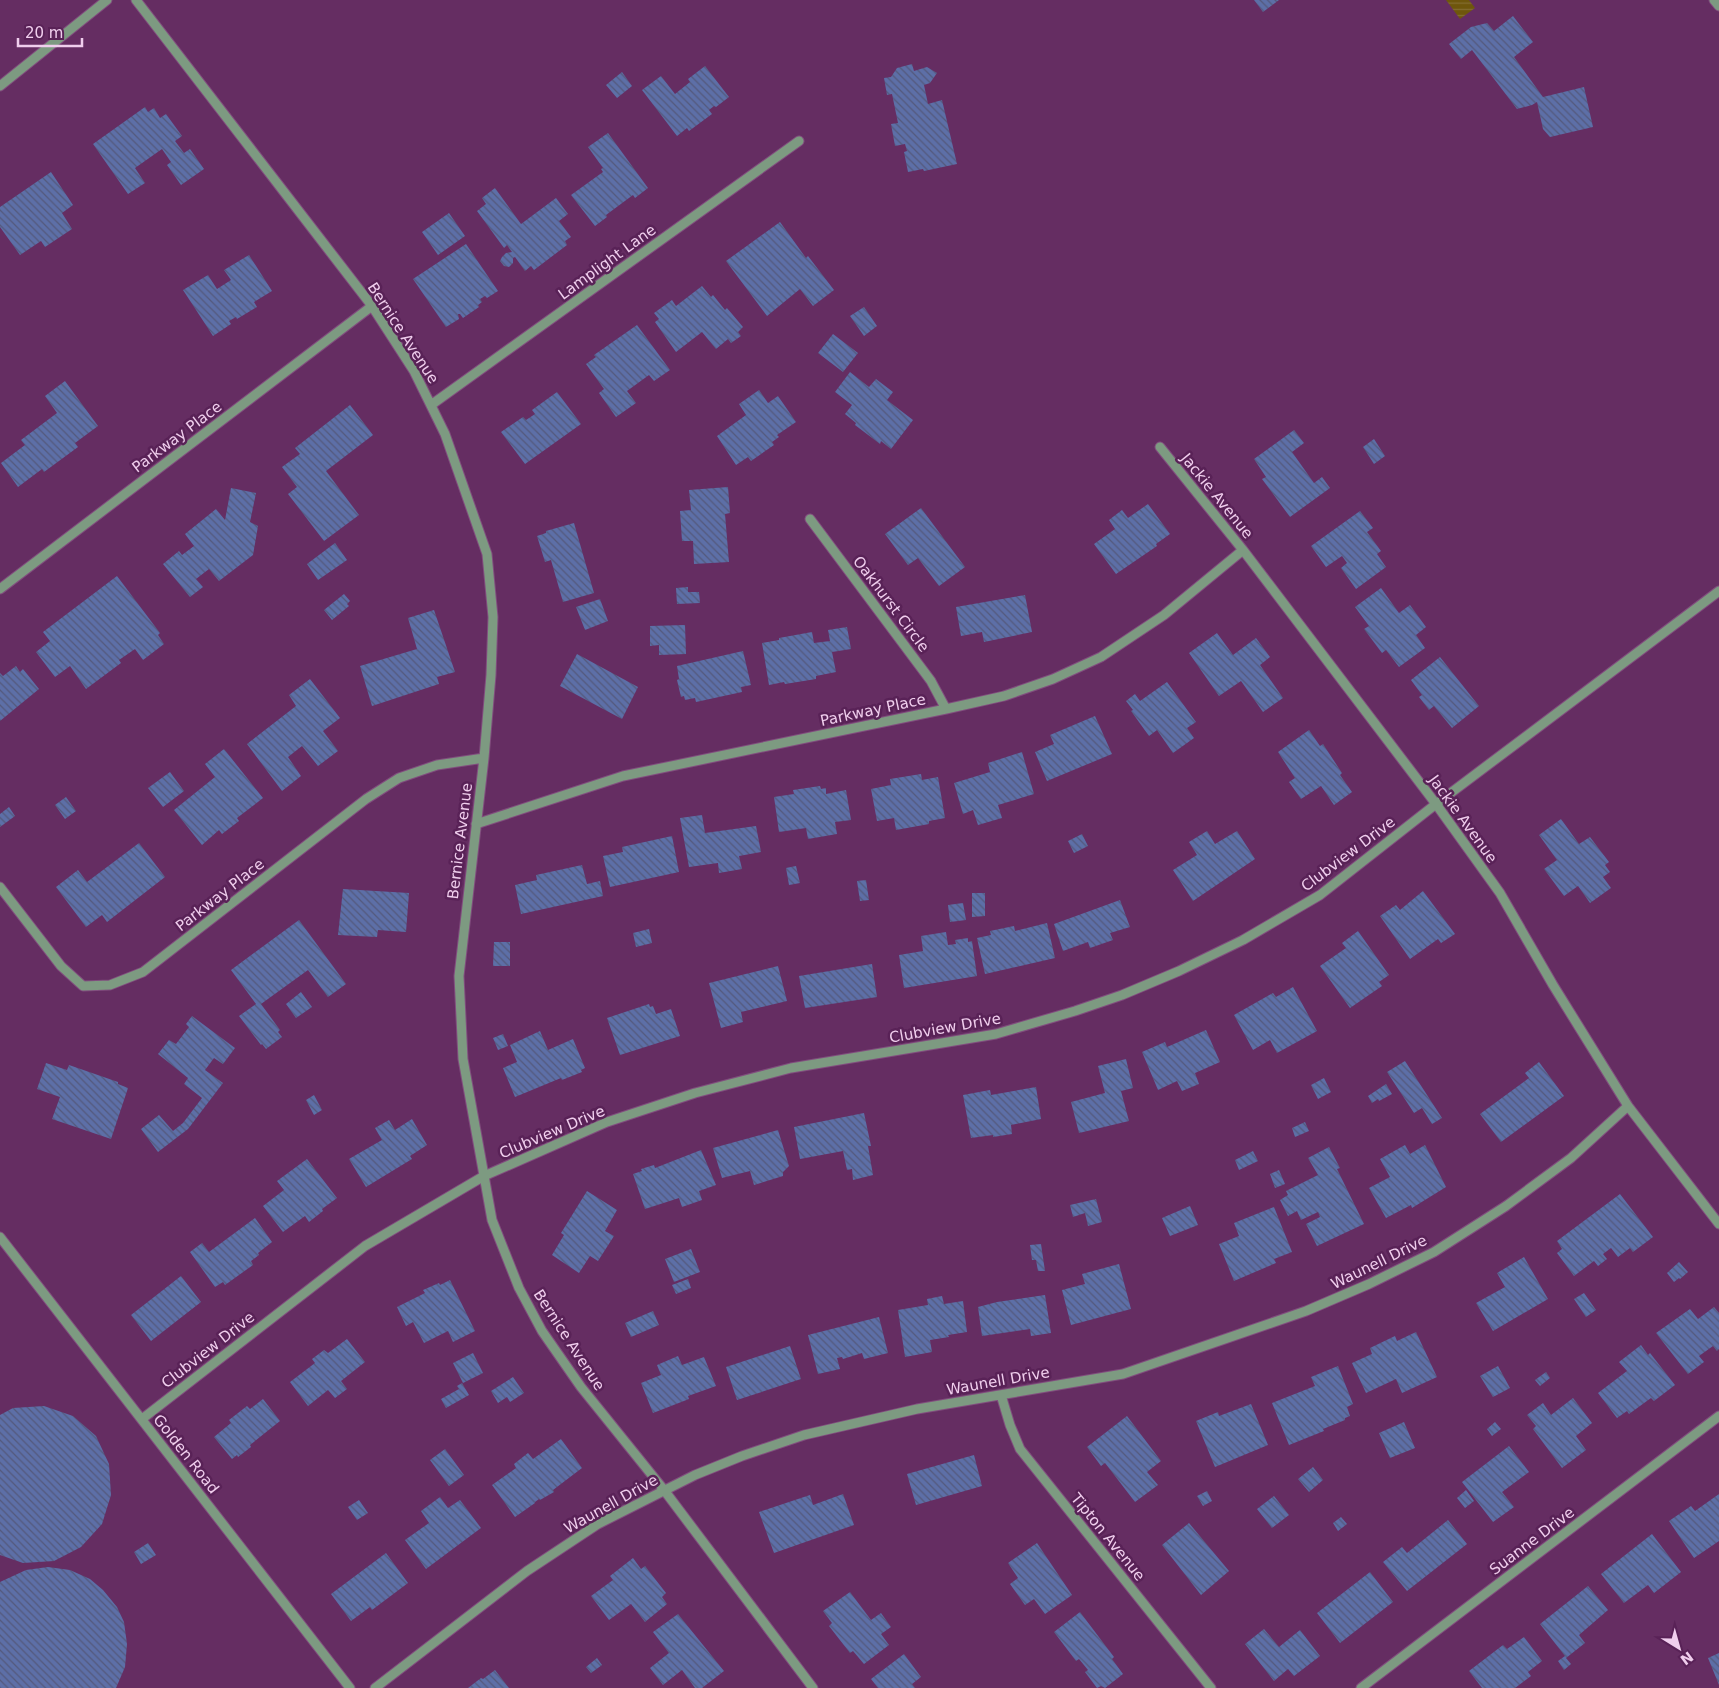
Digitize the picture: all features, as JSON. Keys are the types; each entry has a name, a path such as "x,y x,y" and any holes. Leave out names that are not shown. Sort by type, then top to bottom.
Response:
{"street":[{"path":"0,86 108,0"},
{"name":"Bernice Avenue","path":"136,0 372,306 414,371 445,434 487,554 494,617 492,675 484,758 459,976 463,1059 492,1220 519,1288 542,1331 581,1387 664,1490 813,1688"},
{"path":"1714,0 1719,6"},
{"name":"Lamplight Lane","path":"431,406 798,141"},
{"name":"Parkway Place","path":"0,590 372,306"},
{"name":"Jackie Avenue","path":"1160,447 1242,550 1436,804 1500,893 1553,985 1628,1106 1719,1224"},
{"name":"Oakhurst Circle","path":"810,519 931,681 946,709"},
{"name":"Parkway Place","path":"476,824 623,776 946,709 1012,693 1052,679 1101,657 1164,615 1242,550"},
{"name":"Clubview Drive","path":"142,1419 365,1246 484,1176 607,1122 695,1093 791,1068 996,1034 1122,996 1243,940 1320,895 1436,804 1719,591"},
{"name":"Parkway Place","path":"0,887 61,966 83,986 110,985 142,972 366,799 399,778 437,765 484,758"},
{"name":"Waunell Drive","path":"375,1688 527,1571 598,1524 664,1490 742,1456 804,1434 916,1409 1123,1374 1306,1311 1369,1284 1434,1252 1506,1206 1570,1158 1628,1106"},
{"name":"Golden Road","path":"0,1237 350,1688"},
{"name":"Tipton Avenue","path":"1001,1395 1020,1449 1211,1688"},
{"name":"Suanne Drive","path":"1361,1688 1719,1416"}],"shaded area":[{"path":"1446,0 1469,0 1475,8 1460,19"}],"building":[{"path":"1254,0 1279,0 1263,12"},
{"path":"1513,16 1533,42 1514,57 1543,97 1584,87 1593,127 1550,137 1543,129 1537,102 1517,109 1472,50 1461,59 1449,44 1471,27 1487,23 1494,31"},
{"path":"912,64 914,71 927,67 937,73 930,83 924,85 928,104 942,100 957,164 924,171 923,169 908,172 904,152 907,151 905,144 895,146 891,124 898,123 892,94 887,95 884,78 891,77 897,68"},
{"path":"705,66 729,97 709,110 712,114 689,131 687,128 677,136 642,90 661,76 675,94 690,82 688,79"},
{"path":"622,72 632,86 617,98 606,85"},
{"path":"145,107 148,112 154,108 160,118 166,114 182,136 175,141 184,153 190,149 204,169 181,185 167,165 171,162 162,149 135,168 145,183 128,194 93,144"},
{"path":"608,133 648,188 635,198 633,195 606,215 607,217 595,226 571,195 603,172 601,169 603,168 588,147"},
{"path":"51,172 73,205 62,213 72,229 45,247 41,241 20,255 0,227 0,207"},
{"path":"495,188 521,224 556,198 568,214 559,221 571,237 565,241 567,245 534,270 531,266 525,271 515,257 509,267 504,266 500,261 502,257 506,253 512,252 507,245 504,248 477,211 486,204 482,198"},
{"path":"449,213 465,236 438,255 422,232"},
{"path":"780,222 806,258 808,256 834,290 813,306 800,289 767,316 726,261"},
{"path":"466,244 498,291 487,298 485,296 480,299 482,302 478,305 479,307 463,318 458,314 459,319 446,327 413,279"},
{"path":"249,255 272,291 254,302 257,307 237,319 236,317 229,321 231,324 213,336 183,290 208,275 217,289 231,280 224,270"},
{"path":"702,286 711,297 713,295 725,310 727,308 743,327 738,332 741,336 731,343 728,339 716,349 702,332 676,352 655,322 659,319 654,313 672,300 676,306"},
{"path":"864,307 877,326 864,336 850,316"},
{"path":"637,325 670,370 654,381 649,375 627,391 636,403 616,417 599,393 604,389 586,364 596,357 594,355"},
{"path":"833,334 858,353 843,372 818,353"},
{"path":"850,372 869,387 876,379 893,392 887,400 913,420 891,449 881,441 880,444 855,425 856,423 845,414 852,405 835,392"},
{"path":"65,381 98,426 75,443 78,447 44,472 42,469 18,487 1,463 25,445 21,440 57,413 45,396"},
{"path":"759,390 768,403 778,396 796,422 777,435 779,437 772,442 774,445 751,461 748,457 736,465 717,436 746,415 739,404"},
{"path":"557,392 581,424 525,464 501,432 523,417 526,420 535,414 532,410"},
{"path":"350,405 373,435 326,471 359,515 324,541 288,494 297,487 282,467 300,454 295,448"},
{"path":"1294,430 1304,443 1292,452 1314,483 1322,477 1330,488 1290,517 1262,479 1266,477 1254,459"},
{"path":"1374,439 1385,456 1374,464 1363,447"},
{"path":"728,487 730,513 725,514 729,562 694,564 693,541 682,541 680,511 691,510 689,490"},
{"path":"231,488 256,493 250,522 258,526 253,555 219,581 209,569 196,579 203,587 190,597 163,564 179,551 182,555 194,546 185,534 216,509 225,520"},
{"path":"1148,504 1170,534 1156,544 1157,546 1116,574 1094,544 1115,529 1109,520 1122,510 1128,518"},
{"path":"921,508 965,567 939,586 918,558 908,565 885,534"},
{"path":"1360,511 1373,528 1367,532 1381,551 1377,554 1386,567 1356,589 1341,568 1347,563 1342,556 1326,567 1311,546"},
{"path":"574,523 594,593 563,602 551,560 545,562 537,536 546,533 546,531"},
{"path":"335,543 347,560 318,580 307,564"},
{"path":"117,576 160,633 158,635 164,644 143,660 135,649 119,660 121,663 86,689 70,666 55,677 36,652 50,641 43,632"},
{"path":"688,587 688,592 699,592 700,603 677,604 676,588"},
{"path":"1381,588 1399,613 1410,605 1426,627 1416,635 1425,648 1399,667 1386,650 1382,653 1364,629 1369,626 1355,607"},
{"path":"344,594 350,601 347,604 349,606 332,620 324,610"},
{"path":"1025,595 1032,632 984,642 982,632 961,636 956,607"},
{"path":"600,599 608,621 585,630 576,607"},
{"path":"434,610 455,672 437,677 439,684 372,706 360,666 417,649 408,618"},
{"path":"685,625 686,654 659,655 659,645 650,646 650,626"},
{"path":"847,627 851,649 832,652 836,672 816,676 816,679 769,685 762,643 812,632 814,643 830,641 828,630"},
{"path":"1217,633 1233,655 1256,638 1270,657 1260,665 1283,698 1263,712 1241,681 1219,696 1189,653"},
{"path":"743,651 751,685 741,687 742,692 696,702 695,698 685,700 684,696 681,697 677,680 679,679 677,666"},
{"path":"577,654 638,687 622,719 560,686"},
{"path":"1440,657 1479,706 1452,728 1434,706 1429,710 1419,697 1422,695 1411,680"},
{"path":"16,666 20,672 23,669 39,689 0,721 0,673 3,676"},
{"path":"310,679 340,718 323,731 338,751 318,766 302,746 288,757 301,776 282,791 247,744 296,706 289,695"},
{"path":"1167,682 1196,722 1187,728 1194,738 1173,753 1157,730 1149,736 1126,701 1135,694 1140,701"},
{"path":"1095,716 1112,754 1047,781 1035,752 1054,744 1050,735"},
{"path":"1309,730 1320,746 1323,744 1352,792 1334,805 1321,786 1301,799 1289,782 1295,778 1278,752"},
{"path":"224,749 263,798 237,818 239,821 222,834 219,830 202,845 174,810 215,777 205,764"},
{"path":"1022,752 1034,794 998,805 1002,818 978,825 973,810 963,814 954,783 990,772 988,763"},
{"path":"170,772 184,791 163,807 148,788"},
{"path":"921,774 922,780 938,777 945,818 929,821 929,824 896,830 894,818 877,821 871,789 891,785 890,779"},
{"path":"820,786 821,789 826,788 826,794 846,790 851,820 835,822 837,834 808,839 806,828 779,832 774,797 794,794 793,790"},
{"path":"66,797 76,811 65,819 55,805"},
{"path":"9,807 15,816 0,827 0,814"},
{"path":"702,815 705,833 756,826 761,852 739,856 742,869 719,873 718,863 689,867 680,818"},
{"path":"1561,819 1579,844 1590,837 1609,862 1605,865 1610,872 1603,877 1611,888 1590,903 1578,886 1564,896 1544,869 1557,860 1539,835"},
{"path":"1207,831 1215,844 1237,831 1255,859 1193,901 1173,870 1197,855 1189,842"},
{"path":"1082,834 1088,846 1074,853 1068,841"},
{"path":"672,836 679,872 610,887 603,856 623,852 622,847"},
{"path":"139,843 165,877 107,922 102,915 86,927 56,887 78,870 87,882"},
{"path":"582,865 587,884 600,881 603,896 521,914 515,885 537,880 536,875"},
{"path":"796,866 800,883 789,885 786,868"},
{"path":"866,880 869,900 860,901 857,881"},
{"path":"343,889 409,893 406,932 378,930 377,937 338,935"},
{"path":"1423,891 1455,934 1441,943 1438,939 1410,959 1380,916 1396,905 1400,910"},
{"path":"972,893 985,893 985,916 972,917"},
{"path":"1120,900 1130,927 1110,933 1113,940 1090,948 1088,942 1063,951 1054,924"},
{"path":"963,903 966,920 950,922 948,905"},
{"path":"299,920 346,984 328,997 308,970 261,1004 280,1030 278,1032 282,1037 266,1049 239,1016 256,1004 231,970"},
{"path":"1047,923 1055,958 985,974 977,938 991,935 990,931 1014,926 1015,931"},
{"path":"649,929 652,943 636,947 633,933"},
{"path":"1358,931 1389,975 1379,982 1382,986 1350,1008 1320,966 1346,948 1342,943"},
{"path":"946,932 948,945 956,944 955,940 968,938 968,942 972,941 977,976 904,988 899,955 923,951 921,936"},
{"path":"494,942 510,942 510,966 493,966"},
{"path":"872,964 877,997 805,1008 799,976"},
{"path":"778,966 787,1001 741,1012 743,1022 721,1028 709,983"},
{"path":"1293,987 1317,1031 1277,1053 1270,1040 1253,1050 1234,1015 1273,993 1276,997"},
{"path":"301,992 312,1007 296,1018 286,1004"},
{"path":"649,1004 650,1007 653,1006 656,1014 671,1009 680,1036 620,1055 607,1018"},
{"path":"192,1016 235,1048 223,1064 214,1058 205,1070 223,1083 188,1129 158,1152 141,1129 159,1115 173,1131 183,1123 202,1098 184,1084 188,1078 158,1054 169,1040 176,1044 189,1027 186,1024"},
{"path":"1206,1030 1220,1062 1195,1073 1199,1084 1182,1091 1177,1081 1158,1090 1142,1052 1165,1042 1167,1047"},
{"path":"540,1031 548,1050 573,1039 585,1068 581,1070 582,1072 562,1080 561,1078 515,1097 503,1068 517,1062 510,1045"},
{"path":"503,1034 508,1046 498,1050 493,1038"},
{"path":"1126,1059 1133,1088 1121,1091 1129,1121 1079,1133 1071,1102 1105,1093 1098,1066"},
{"path":"1405,1061 1442,1118 1432,1124 1422,1108 1414,1113 1387,1072"},
{"path":"1539,1062 1564,1096 1501,1142 1480,1114 1529,1078 1525,1073"},
{"path":"46,1063 67,1070 69,1065 118,1082 118,1084 128,1088 111,1139 52,1119 60,1097 37,1089"},
{"path":"1324,1078 1331,1092 1318,1099 1311,1085"},
{"path":"1386,1084 1392,1094 1372,1103 1368,1096"},
{"path":"1036,1087 1041,1119 1011,1125 1012,1134 971,1138 963,1095 990,1090 991,1095"},
{"path":"314,1095 322,1110 314,1115 306,1100"},
{"path":"864,1113 871,1146 868,1146 873,1175 853,1180 852,1169 847,1170 843,1151 800,1159 794,1127"},
{"path":"412,1119 427,1145 410,1156 412,1159 366,1187 349,1159 382,1140 375,1128 389,1120 395,1130"},
{"path":"1305,1122 1309,1131 1295,1137 1292,1128"},
{"path":"778,1130 789,1166 783,1172 783,1176 754,1185 750,1171 722,1178 713,1148"},
{"path":"1405,1145 1410,1154 1425,1145 1446,1187 1412,1208 1411,1205 1386,1218 1369,1188 1390,1177 1380,1159"},
{"path":"1329,1147 1340,1168 1337,1169 1364,1224 1317,1246 1306,1224 1320,1217 1318,1212 1301,1220 1297,1211 1288,1216 1280,1200 1288,1195 1286,1191 1318,1175 1308,1158"},
{"path":"701,1150 716,1185 699,1191 702,1200 682,1207 679,1198 645,1209 633,1174 642,1171 641,1169 654,1165 655,1168"},
{"path":"1253,1151 1258,1161 1239,1170 1235,1160"},
{"path":"307,1159 337,1198 309,1222 305,1216 283,1232 263,1206 284,1190 277,1181"},
{"path":"1279,1170 1285,1184 1275,1188 1270,1174"},
{"path":"587,1191 617,1210 605,1231 614,1236 598,1261 590,1256 579,1273 552,1255 564,1235 561,1233"},
{"path":"1620,1194 1653,1237 1633,1252 1630,1248 1618,1257 1611,1248 1603,1254 1607,1259 1598,1266 1594,1261 1574,1276 1557,1253 1562,1249 1557,1241"},
{"path":"1096,1199 1102,1222 1088,1226 1085,1213 1073,1217 1070,1205"},
{"path":"1190,1206 1198,1225 1170,1236 1162,1218"},
{"path":"1274,1207 1292,1252 1274,1259 1276,1263 1234,1281 1219,1244 1239,1236 1234,1223"},
{"path":"255,1218 272,1242 251,1261 253,1265 225,1285 223,1282 215,1287 190,1252 202,1243 209,1252"},
{"path":"1041,1244 1045,1271 1038,1271 1036,1260 1032,1260 1030,1245"},
{"path":"691,1249 700,1272 674,1282 665,1259"},
{"path":"1524,1257 1548,1299 1493,1331 1476,1303 1505,1287 1497,1273"},
{"path":"1679,1262 1688,1272 1674,1282 1667,1273"},
{"path":"1119,1264 1131,1309 1071,1325 1062,1290 1085,1284 1082,1274"},
{"path":"181,1276 201,1302 151,1341 131,1315"},
{"path":"688,1279 691,1288 676,1294 672,1285"},
{"path":"450,1280 475,1331 453,1342 448,1331 424,1343 413,1322 406,1326 397,1307 425,1293 423,1290"},
{"path":"1584,1293 1596,1310 1586,1317 1574,1299"},
{"path":"1045,1295 1051,1333 1031,1336 1030,1329 982,1336 978,1307 997,1302"},
{"path":"942,1296 944,1304 963,1301 967,1332 930,1340 932,1352 905,1357 898,1310 928,1305 927,1299"},
{"path":"1714,1307 1719,1313 1719,1349 1717,1351 1713,1346 1699,1356 1704,1362 1688,1374 1656,1333 1690,1309 1698,1319"},
{"path":"653,1311 659,1325 631,1337 625,1323"},
{"path":"879,1317 888,1353 864,1359 862,1353 843,1359 842,1357 837,1358 840,1369 818,1374 808,1335"},
{"path":"1416,1332 1437,1377 1402,1393 1396,1379 1366,1393 1352,1363 1372,1354 1370,1348 1395,1336 1397,1341"},
{"path":"347,1339 365,1362 341,1381 347,1389 335,1398 328,1390 308,1406 290,1382 315,1363 312,1359 324,1350 328,1353"},
{"path":"1641,1345 1648,1355 1650,1353 1675,1385 1654,1401 1651,1398 1629,1414 1627,1411 1617,1418 1598,1393 1627,1371 1619,1362"},
{"path":"790,1346 801,1379 737,1400 726,1367"},
{"path":"473,1353 483,1373 463,1383 453,1363"},
{"path":"678,1356 682,1365 704,1357 716,1386 688,1396 689,1399 653,1413 641,1383 661,1375 657,1365"},
{"path":"1338,1366 1353,1404 1347,1407 1350,1416 1323,1429 1324,1431 1289,1445 1272,1403 1315,1386 1311,1377"},
{"path":"1498,1366 1510,1388 1493,1397 1480,1376"},
{"path":"1546,1372 1550,1378 1540,1386 1535,1380"},
{"path":"513,1377 524,1393 510,1402 507,1397 498,1403 491,1391"},
{"path":"462,1383 469,1395 446,1408 441,1399 459,1389 457,1386"},
{"path":"1573,1398 1592,1423 1576,1436 1586,1450 1562,1468 1533,1429 1536,1426 1527,1415 1543,1403 1551,1415"},
{"path":"263,1399 280,1421 250,1445 251,1447 238,1457 237,1455 232,1459 214,1437 231,1423 229,1420 247,1406 250,1409"},
{"path":"1251,1404 1268,1445 1215,1467 1196,1421 1218,1412 1219,1416"},
{"path":"44,1406 73,1416 96,1436 109,1464 111,1495 102,1524 81,1547 54,1561 23,1563 0,1555 0,1415 13,1408"},
{"path":"1127,1416 1161,1461 1147,1472 1158,1485 1135,1502 1105,1463 1101,1466 1087,1447"},
{"path":"1404,1422 1415,1448 1390,1458 1379,1433"},
{"path":"1495,1422 1501,1429 1492,1436 1487,1429"},
{"path":"561,1439 582,1468 553,1490 554,1492 539,1499 515,1517 492,1485 516,1468 514,1464 528,1453 533,1459"},
{"path":"1509,1446 1529,1472 1502,1492 1514,1507 1493,1522 1462,1482"},
{"path":"445,1449 464,1475 449,1486 430,1460"},
{"path":"974,1455 982,1486 916,1505 907,1474"},
{"path":"1313,1467 1323,1480 1309,1492 1298,1479"},
{"path":"1466,1490 1474,1501 1465,1508 1457,1498"},
{"path":"1207,1491 1212,1501 1203,1506 1197,1496"},
{"path":"843,1494 854,1525 774,1553 759,1512 810,1495 813,1505"},
{"path":"1719,1494 1719,1541 1694,1558 1669,1521 1691,1506 1695,1511"},
{"path":"1274,1496 1289,1515 1272,1528 1257,1509"},
{"path":"440,1497 448,1508 460,1500 481,1528 426,1569 405,1540 429,1523 421,1511"},
{"path":"359,1500 368,1513 357,1520 348,1507"},
{"path":"1341,1517 1347,1524 1338,1531 1333,1523"},
{"path":"1448,1520 1467,1544 1407,1591 1383,1562 1402,1547 1407,1553"},
{"path":"1189,1523 1229,1571 1201,1595 1162,1545"},
{"path":"1652,1534 1681,1572 1654,1593 1648,1585 1624,1603 1601,1574"},
{"path":"148,1543 156,1555 141,1564 134,1552"},
{"path":"1037,1543 1072,1595 1045,1614 1034,1599 1025,1605 1010,1584 1018,1578 1008,1563"},
{"path":"386,1553 408,1583 372,1610 370,1607 351,1621 331,1594"},
{"path":"633,1558 641,1569 645,1566 666,1593 662,1597 667,1604 645,1622 631,1604 609,1620 591,1596 613,1580 610,1576"},
{"path":"48,1567 70,1570 90,1579 103,1590 117,1607 124,1622 127,1644 125,1667 116,1688 0,1688 0,1582 26,1570"},
{"path":"1370,1572 1393,1602 1340,1643 1317,1613"},
{"path":"1588,1586 1608,1610 1579,1635 1585,1643 1566,1658 1571,1664 1564,1670 1558,1661 1565,1656 1540,1624"},
{"path":"850,1592 871,1620 881,1613 891,1627 881,1634 889,1645 864,1664 853,1651 850,1653 829,1626 832,1623 823,1611"},
{"path":"1080,1612 1114,1657 1112,1659 1123,1674 1105,1688 1101,1686 1097,1688 1085,1672 1088,1670 1079,1659 1076,1661 1054,1632"},
{"path":"678,1614 724,1671 702,1688 695,1688 682,1670 663,1685 650,1668 669,1653 653,1632"},
{"path":"1264,1629 1279,1647 1300,1630 1320,1656 1294,1676 1288,1669 1274,1681 1245,1644"},
{"path":"1524,1637 1542,1661 1528,1672 1531,1676 1515,1688 1482,1688 1469,1671 1503,1645 1507,1649"},
{"path":"1719,1653 1719,1685 1708,1658"},
{"path":"904,1654 921,1677 912,1684 915,1688 878,1688 871,1679"},
{"path":"597,1658 602,1665 591,1673 586,1667"},
{"path":"495,1670 509,1688 468,1688 481,1678 483,1679"}]}
